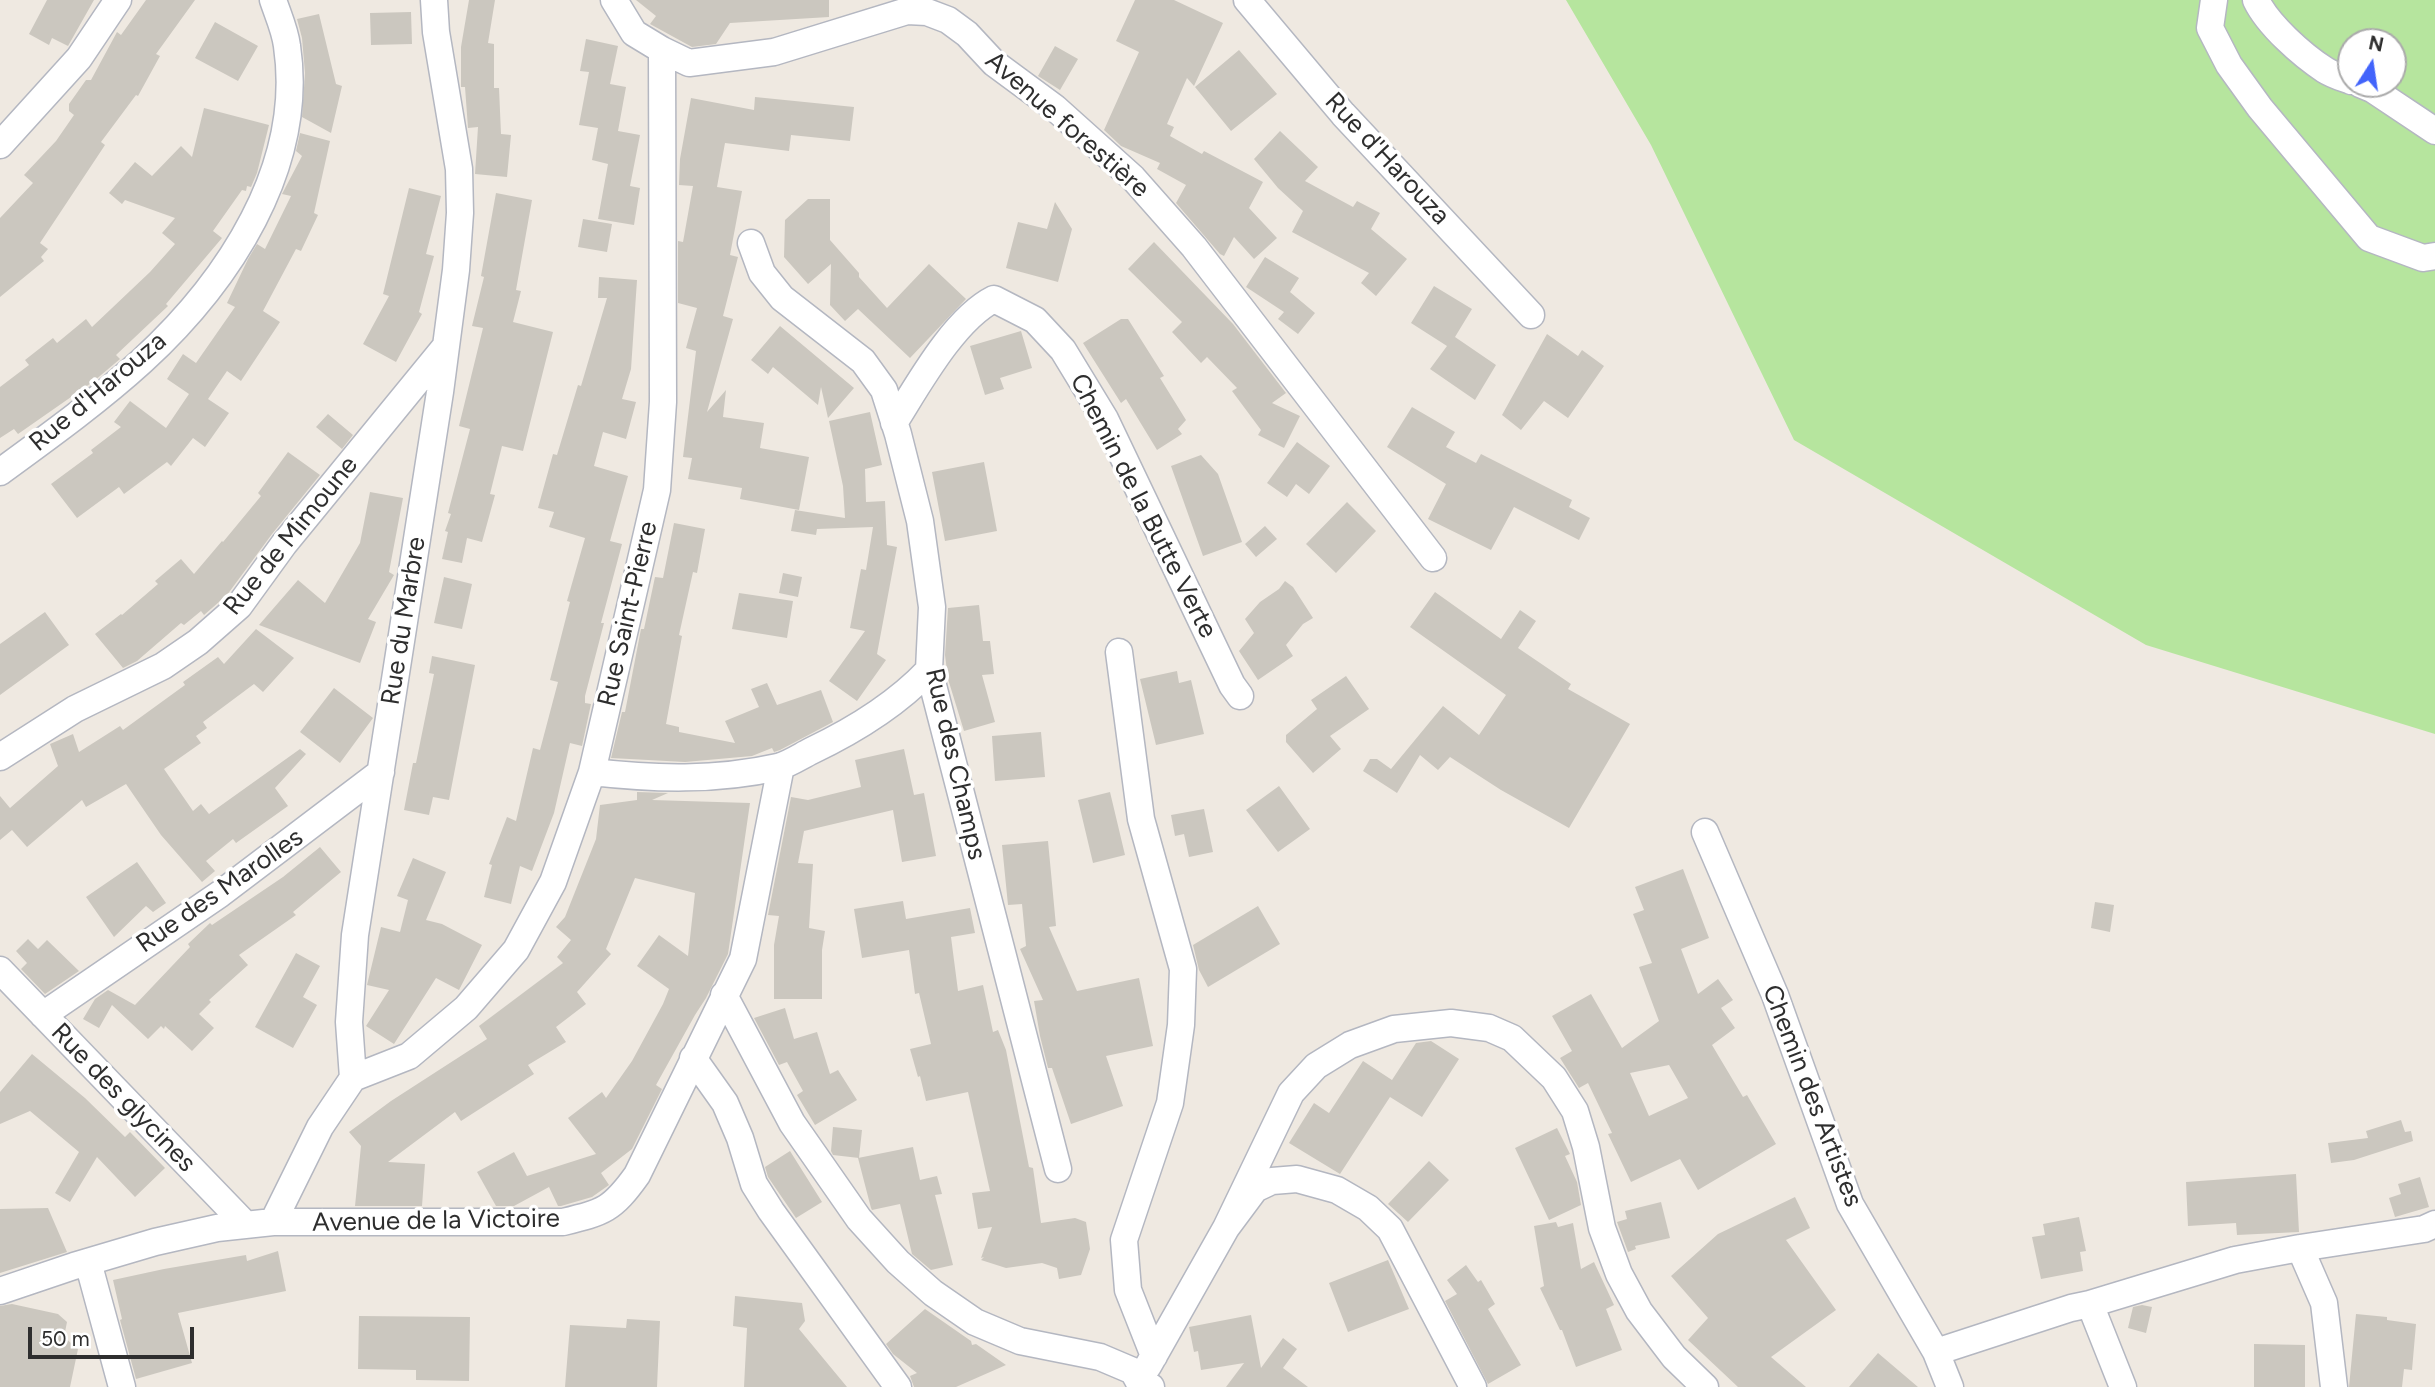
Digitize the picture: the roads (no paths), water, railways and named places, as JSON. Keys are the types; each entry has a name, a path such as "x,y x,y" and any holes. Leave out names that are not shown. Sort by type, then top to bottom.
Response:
{"street":[{"path":"0,145 79,58 118,0"},
{"name":"Rue d'Harouza","path":"0,472 143,361 193,308 229,258 259,209 279,157 285,131 289,89 287,44 273,0"},
{"name":"Rue du Marbre","path":"353,1077 349,1022 355,935 456,270 460,213 459,169 436,32 434,0"},
{"name":"Avenue forestière","path":"614,0 634,33 689,63 774,52 907,11 927,12 948,20 967,34 994,63 1055,108 1133,178 1226,288 1433,558"},
{"name":"Rue d'Harouza","path":"1247,0 1343,114 1531,315"},
{"path":"2214,0 2210,28 2229,65 2260,108 2369,238 2423,258 2435,256"},
{"path":"2256,0 2271,22 2301,51 2327,72 2337,76"},
{"name":"Rue Saint-Pierre","path":"353,1077 409,1056 466,1007 516,950 553,882 592,772 657,490 663,402 662,50"},
{"path":"2386,98 2435,131"},
{"name":"Rue des Champs","path":"751,243 762,272 782,298 863,361 884,390 920,521 932,607 929,670 1058,1169"},
{"name":"Chemin de la Butte Verte","path":"894,423 935,359 983,304 994,299 1035,320 1063,350 1105,419 1232,685 1240,696"},
{"name":"Rue de Mimoune","path":"0,757 75,709 163,666 198,642 239,606 284,544 446,346"},
{"path":"1119,652 1141,819 1183,969 1181,1025 1170,1103 1124,1240 1128,1290 1154,1356"},
{"path":"592,772 668,778 725,776 781,766 846,734 907,693 929,670"},
{"name":"Avenue de la Victoire","path":"0,1291 155,1242 217,1228 273,1222 563,1222 596,1214 619,1200 637,1175 743,959 781,766"},
{"name":"Rue des Marolles","path":"50,1010 220,894 381,772"},
{"name":"Chemin des Artistes","path":"1705,832 1775,995 1850,1204 1937,1352 1950,1387"},
{"name":"Rue des glycines","path":"0,970 50,1010 246,1225"},
{"path":"724,995 792,1123 859,1219 898,1262 933,1293 975,1322 1020,1341 1100,1357 1133,1371 1148,1385"},
{"path":"1148,1385 1154,1356 1226,1228 1291,1093 1316,1066 1350,1045 1394,1029 1451,1023 1489,1028 1512,1038 1554,1078 1575,1111 1586,1147 1602,1228 1619,1274 1639,1311 1674,1356 1705,1387"},
{"path":"693,1058 725,1103 740,1138 754,1184 771,1212 898,1387"},
{"path":"273,1222 320,1127 353,1077"},
{"path":"1226,1228 1255,1189 1272,1181 1297,1179 1337,1190 1368,1208 1390,1230 1473,1387"},
{"path":"1937,1352 2071,1308 2235,1260 2424,1229 2435,1224"},
{"path":"2300,1248 2324,1303 2334,1387"},
{"path":"88,1262 122,1387"},
{"path":"2090,1304 2123,1387"}]}
